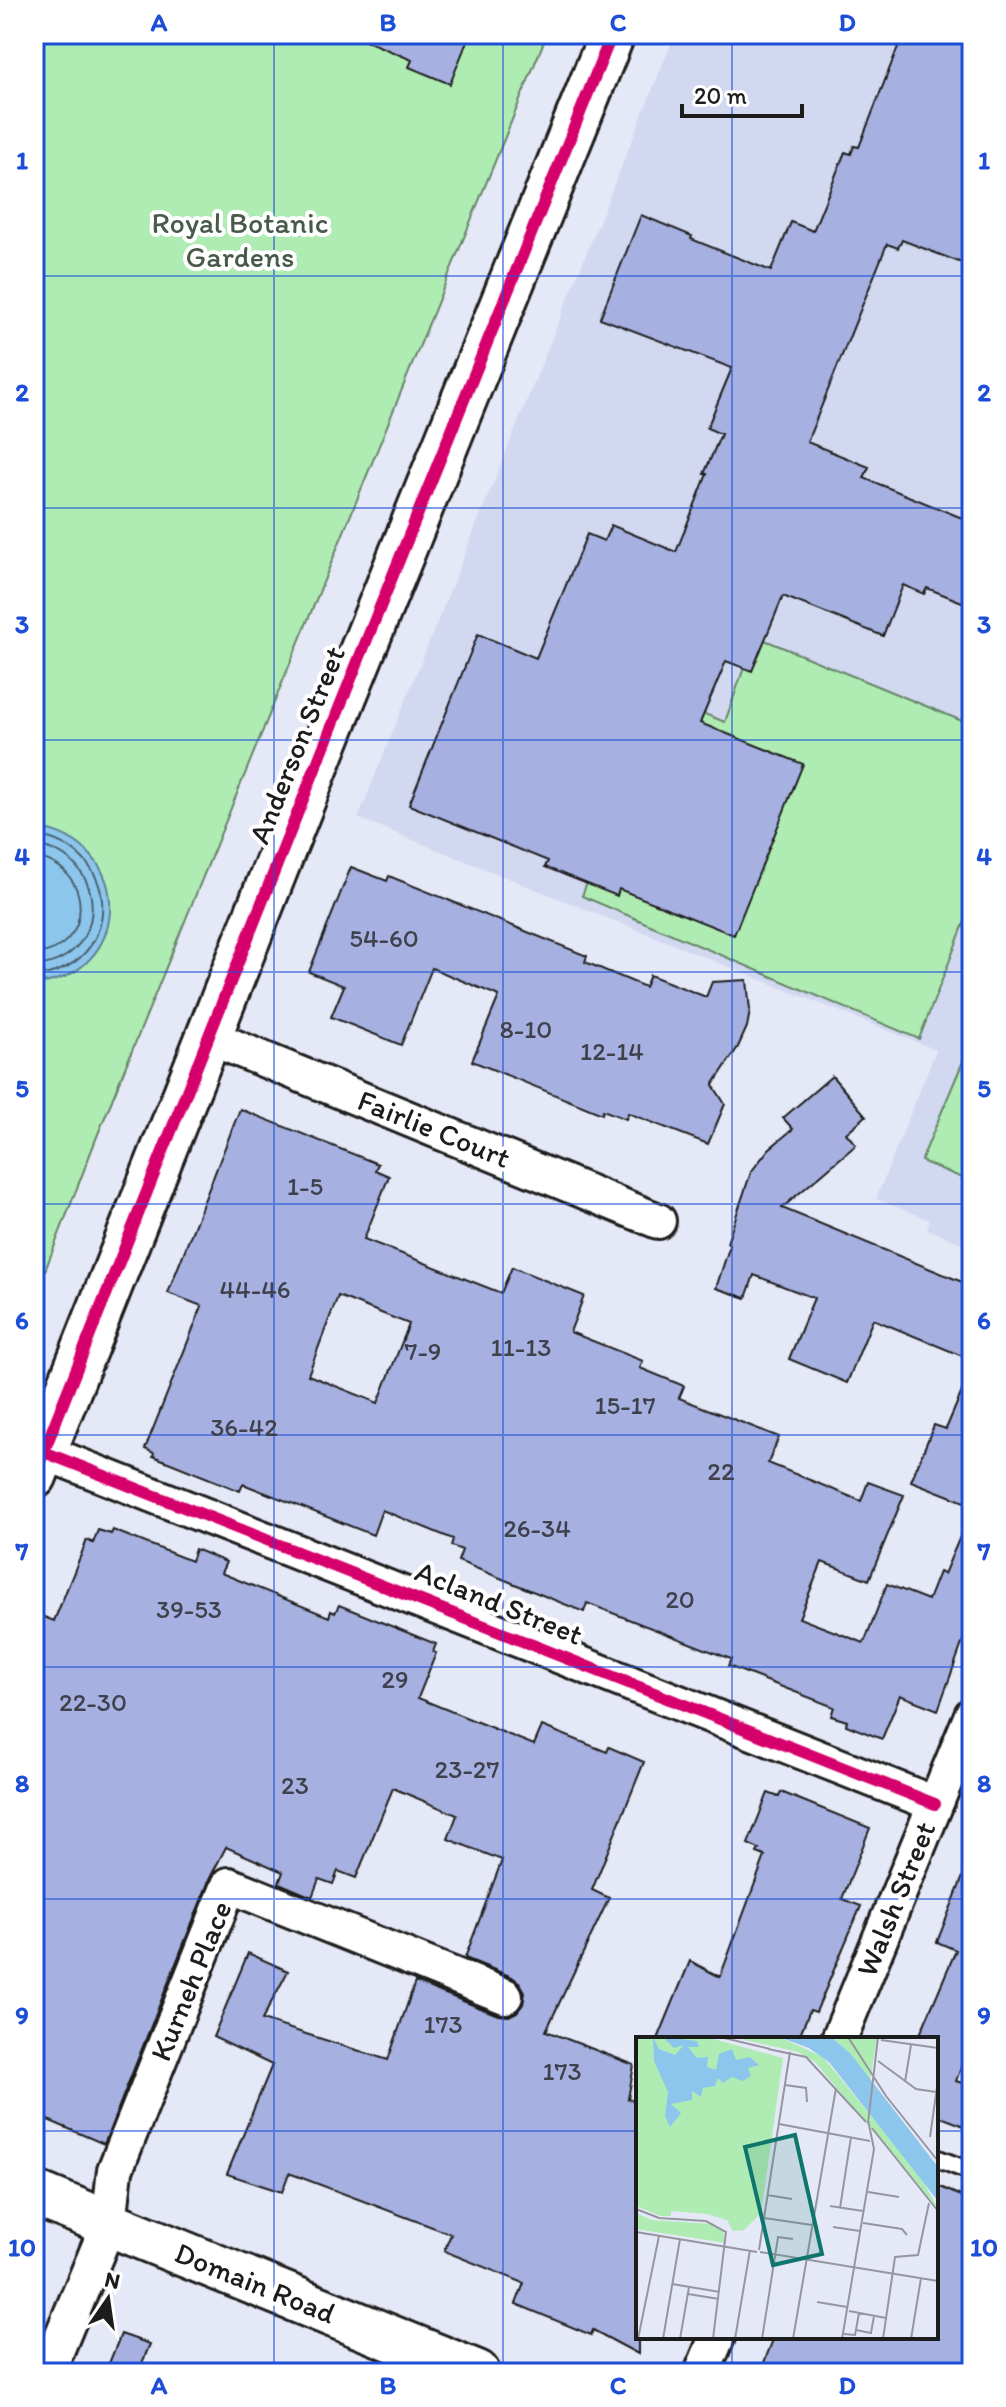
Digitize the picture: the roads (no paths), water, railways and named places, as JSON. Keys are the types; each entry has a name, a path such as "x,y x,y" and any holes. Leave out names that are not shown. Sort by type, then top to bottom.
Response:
{"street":[{"name":"Anderson Street","path":"39,1464 612,34"},
{"name":"Fairlie Court","path":"209,1037 658,1221"},
{"name":"Acland Street","path":"39,1464 935,1804"},
{"name":"Walsh Street","path":"840,2037 972,1715"},
{"name":"Kurneh Place","path":"109,2223 115,2170 229,1885 505,1996"},
{"name":"Domain Road","path":"34,2193 477,2373"},
{"path":"47,2373 109,2223"},
{"path":"702,2373 716,2339"}],"lane":[{"path":"938,2159 972,2172"}],"water":[{"path":"34,827 68,838 92,857 106,882 110,909 105,936 90,959 66,976 34,984"}],"park label":[{"name":"Royal Botanic Gardens","path":"240,240"}]}
